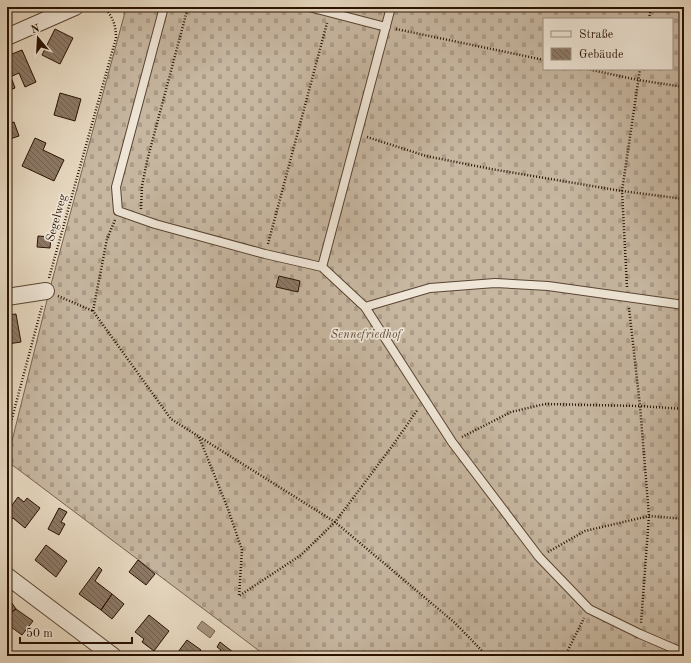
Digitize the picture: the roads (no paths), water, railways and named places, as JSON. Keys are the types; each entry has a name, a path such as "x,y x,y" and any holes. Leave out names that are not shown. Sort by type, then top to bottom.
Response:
{"street":[{"path":"7,37 75,7"},
{"path":"7,297 46,291"},
{"path":"7,576 113,656"}],"lane":[{"path":"164,7 116,187 118,211 155,224 265,254 322,267 365,307 452,442 539,557 589,609 640,634 684,653"},
{"path":"309,7 386,27"},
{"path":"322,267 391,7"},
{"path":"365,307 430,288 496,283 548,286 684,305"}],"park label":[{"name":"Sennefriedhof","path":"366,335"}]}
